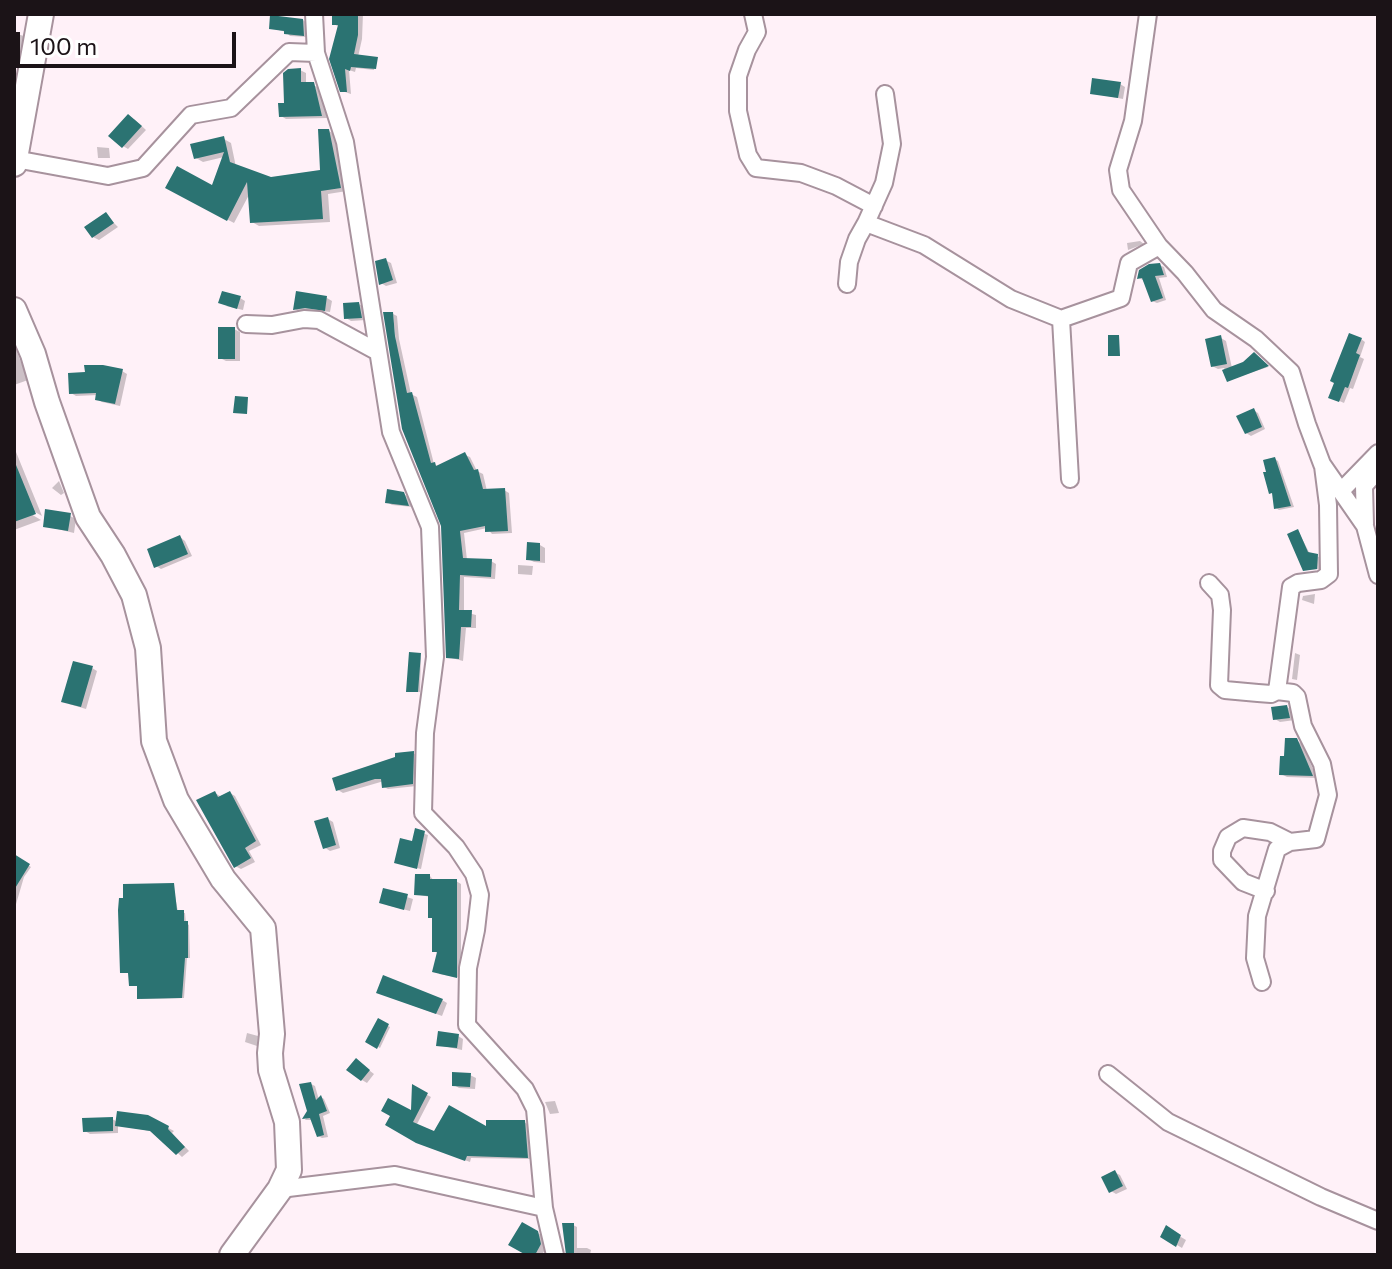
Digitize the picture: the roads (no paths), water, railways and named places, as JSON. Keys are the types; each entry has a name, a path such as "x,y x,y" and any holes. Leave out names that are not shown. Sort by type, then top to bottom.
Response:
{"street":[{"path":"41,14 15,162 108,176 143,168 191,115 231,108 289,52 316,53"},
{"path":"314,14 316,53 345,142 391,432 430,527 435,657 425,733 423,813 456,847 474,874 480,895 468,968 467,1025 525,1089 535,1109 544,1208 555,1255"},
{"path":"753,14 757,32 738,76 738,111 748,155 756,168 801,173 836,186 874,206"},
{"path":"1148,14 1133,121 1118,170 1121,190 1159,246 1214,310 1256,339 1291,372 1322,464 1328,505 1329,574 1321,580 1291,587 1277,691"},
{"path":"847,284 849,262 884,183 892,144 885,94"},
{"path":"866,223 924,245 1011,299 1061,319 1121,298 1129,263 1159,246"},
{"path":"14,310 33,354 88,517 134,595 148,648 154,741 176,800 223,879 263,928 271,1021 271,1070 287,1122 289,1170 280,1189 232,1255"},
{"path":"246,324 272,325 304,319 319,320 378,352"},
{"path":"1061,319 1070,479"},
{"path":"1342,490 1378,453"},
{"path":"1322,464 1365,526"},
{"path":"1378,474 1364,486 1365,526 1378,575"},
{"path":"1209,583 1220,595 1222,610 1219,685 1225,690 1271,694 1277,691 1293,693 1297,697 1303,726 1325,775 1328,795 1316,839 1290,842 1277,849 1257,916 1255,958 1262,982"},
{"path":"1266,891 1243,882 1222,860 1228,837 1243,828 1270,832 1290,842"},
{"path":"1108,1074 1168,1122 1321,1197 1378,1221"},
{"path":"280,1189 395,1175 544,1208"}]}
